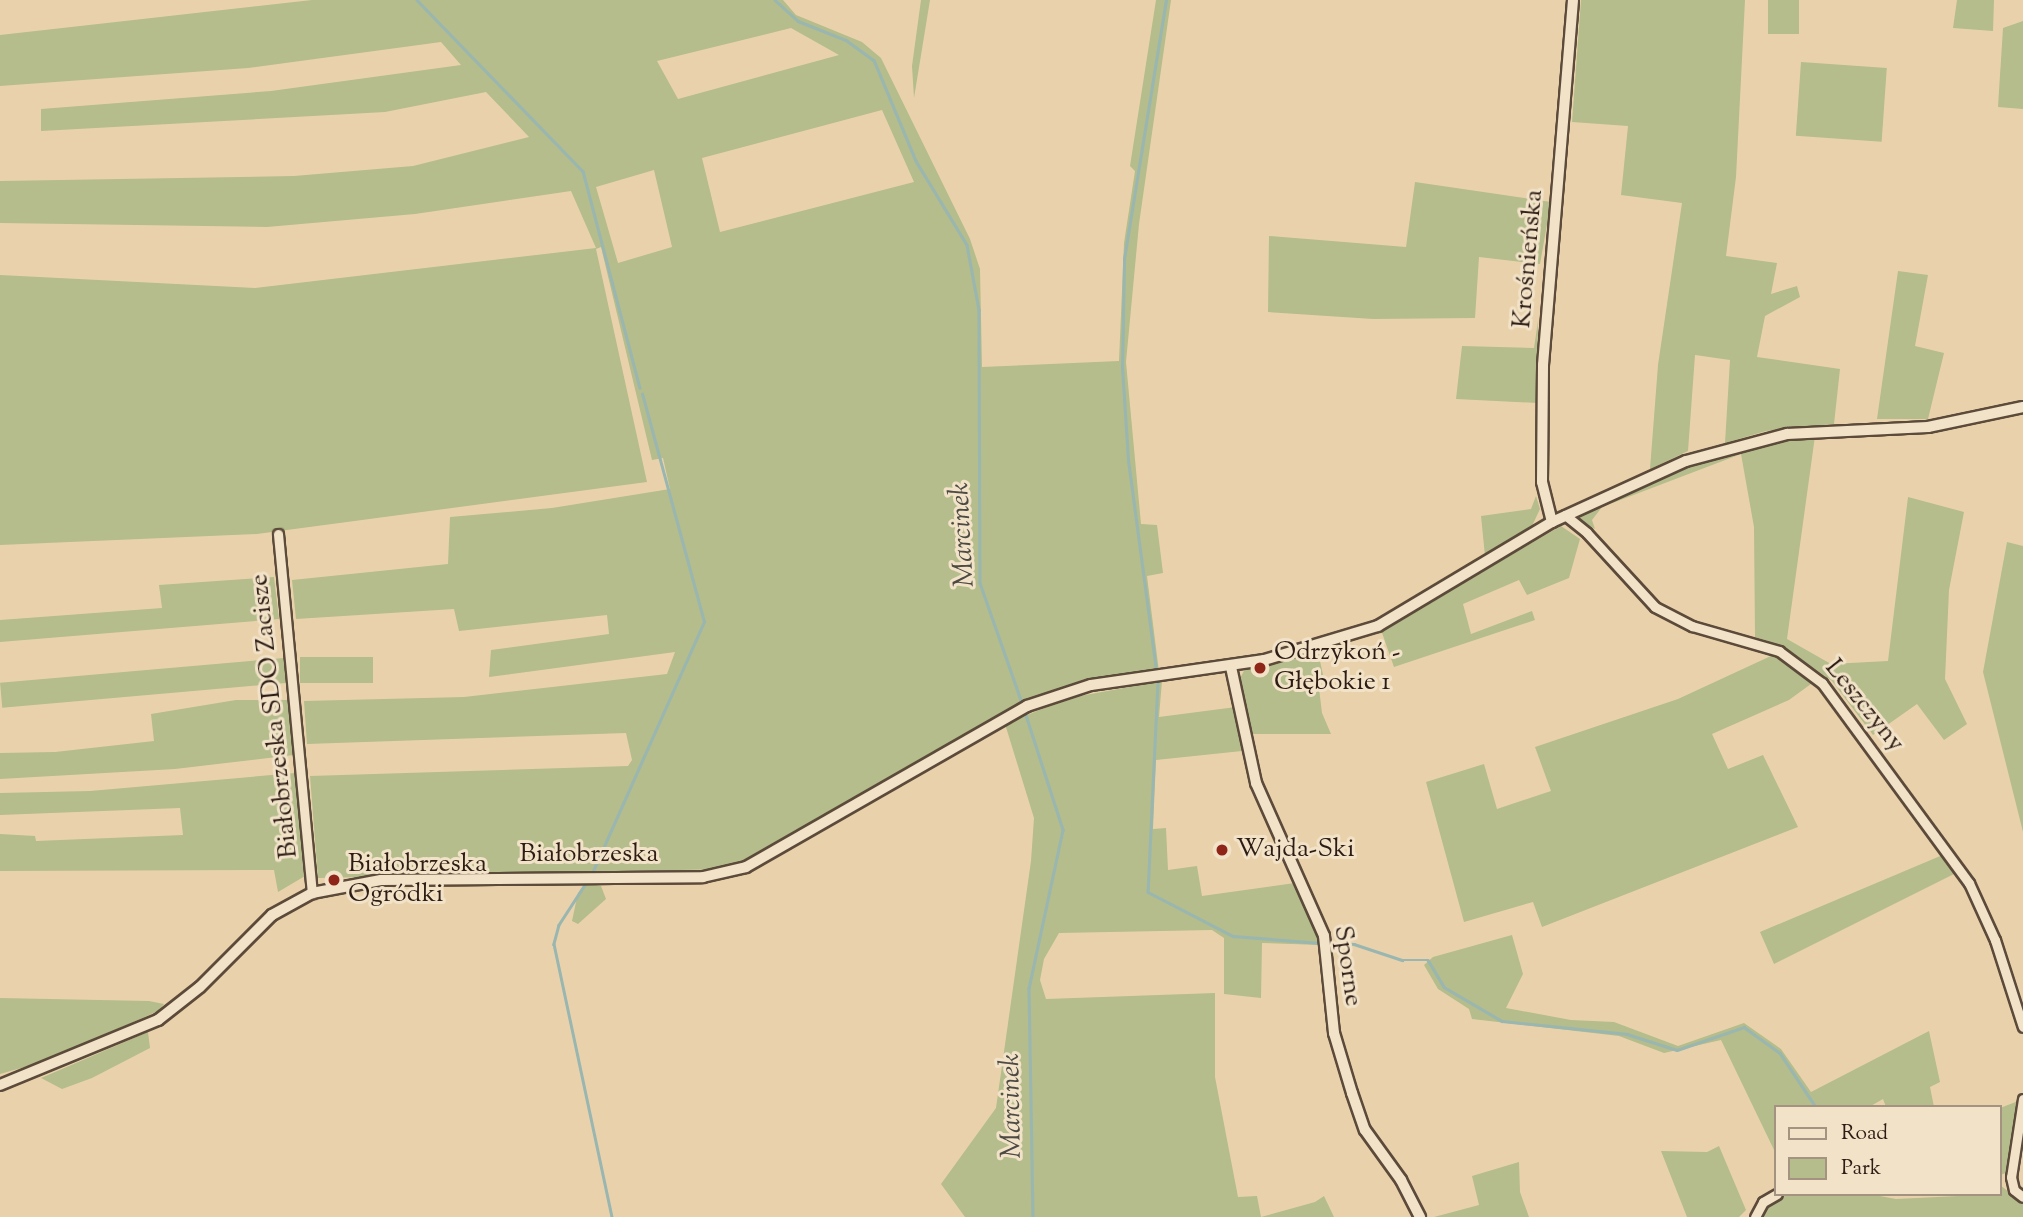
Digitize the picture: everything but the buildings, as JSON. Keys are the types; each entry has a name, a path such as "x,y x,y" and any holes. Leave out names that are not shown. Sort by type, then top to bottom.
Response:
{"street":[{"name":"Krośnieńska","path":"1552,522 1542,482 1543,365 1573,0"},
{"name":"Białobrzeska","path":"0,1085 158,1020 200,987 272,915 312,893 381,880 726,873 773,854 1023,708 1091,685 1232,671 1378,626 1565,515 1686,461 1755,440 1808,432 1928,427 2023,407"},
{"name":"Leszczyny","path":"1565,515 1587,533 1655,607 1692,626 1779,651 1822,683 1969,883 1995,940 2023,1027"},
{"name":"Białobrzeska SDO Zacisze","path":"278,534 312,893"},
{"name":"Sporne","path":"1232,671 1256,783 1325,943 1334,1033 1352,1093 1365,1130 1402,1180 1420,1217"},
{"path":"2023,1099 2011,1177 2014,1190 2023,1197"},
{"path":"2002,1179 2011,1177"},
{"path":"1755,1217 1763,1202 1774,1196"}],"green space":[{"path":"312,0 783,0 796,15 862,42 881,58 970,239 980,269 982,367 1119,361 1124,243 1135,171 1130,166 1156,0 1171,0 1139,224 1126,362 1141,524 1157,525 1163,573 1147,576 1159,672 1078,682 1032,698 771,850 726,869 318,878 310,776 628,766 632,760 626,733 307,744 304,701 464,697 667,674 675,652 489,677 491,650 609,634 607,615 459,631 454,609 296,619 292,580 448,564 450,517 552,508 670,489 663,458 652,460 601,247 596,249 647,482 257,534 0,545 0,275 255,288 596,248 571,191 415,214 267,227 0,223 0,181 294,176 413,166 529,137 486,92 385,112 41,131 41,109 271,91 461,65 441,42 248,68 0,86 0,35","holes":["791,28 839,55 678,99 657,61","882,110 914,182 720,232 702,158","654,170 672,247 618,263 596,187"]},
{"path":"921,0 930,0 914,98 912,66"},
{"path":"1581,0 1745,0 1736,177 1726,256 1777,263 1771,294 1797,286 1800,297 1765,316 1757,357 1840,369 1834,424 1766,431 1725,443 1730,360 1695,355 1688,451 1650,469 1658,365 1682,203 1621,195 1628,126 1572,122"},
{"path":"1768,0 1799,0 1799,34 1768,34"},
{"path":"1957,0 1994,0 1993,31 1953,28"},
{"path":"2023,21 2023,109 1998,107 2003,28"},
{"path":"1801,62 1887,68 1882,142 1796,136"},
{"path":"1415,182 1551,202 1540,264 1479,257 1475,318 1373,319 1268,312 1269,236 1406,247"},
{"path":"1898,271 1928,275 1915,346 1944,353 1928,419 1877,419"},
{"path":"1538,321 1537,403 1456,399 1462,346 1534,348"},
{"path":"1815,436 1787,639 1831,664 1888,661 1908,497 1964,512 1949,590 1945,679 1967,724 1944,740 1917,704 1873,735 1832,681 1783,646 1755,637 1754,527 1741,454 1602,507 1592,520 1595,529 1576,517 1695,464 1763,444"},
{"path":"1536,496 1540,509 1532,526 1485,556 1481,516 1531,509"},
{"path":"1561,526 1580,539 1569,578 1527,595 1519,580 1463,604 1471,634 1532,611 1535,620 1394,667 1381,630"},
{"path":"2007,542 2023,546 2023,832 1983,672"},
{"path":"274,577 279,619 0,642 0,620 162,608 159,585"},
{"path":"1318,652 1324,679 1318,680 1322,713 1331,734 1249,734 1238,682 1245,669"},
{"path":"1773,655 1815,681 1789,700 1712,734 1728,769 1763,755 1798,827 1542,927 1533,902 1464,922 1426,782 1484,764 1497,809 1551,791 1535,747 1678,699"},
{"path":"300,657 373,657 373,683 300,683"},
{"path":"284,658 286,683 2,708 0,683"},
{"path":"1162,681 1159,717 1236,707 1242,751 1156,760 1153,829 1166,828 1168,870 1197,866 1202,896 1295,883 1320,945 1262,943 1261,998 1224,994 1224,938 1212,930 1059,933 1044,959 1040,980 1046,999 1215,993 1215,1077 1238,1197 1257,1196 1261,1217 965,1217 941,1184 996,1108 1031,861 1034,818 1005,724 1069,698"},
{"path":"236,700 288,700 294,755 175,769 0,779 0,753 55,752 154,741 151,714"},
{"path":"295,773 305,876 278,892 274,870 0,871 0,834 35,836 36,841 183,835 180,808 0,815 0,793 90,791"},
{"path":"1945,854 1956,873 1774,964 1760,932"},
{"path":"586,883 601,886 606,899 578,924 572,921 578,893"},
{"path":"1512,935 1523,974 1506,1008 1571,1020 1614,1022 1678,1046 1744,1023 1781,1049 1811,1092 1929,1031 1940,1082 1930,1087 1934,1105 1885,1105 1883,1099 1872,1105 1774,1105 1774,1150 1721,1040 1664,1053 1619,1036 1472,1019 1469,1009 1438,989 1424,965 1433,957"},
{"path":"0,998 149,1001 164,1004 158,1011 49,1060 0,1074"},
{"path":"148,1032 150,1048 92,1078 62,1089 41,1078"},
{"path":"2021,1100 2006,1173 2002,1174 2002,1107"},
{"path":"1719,1146 1746,1210 1739,1217 1687,1217 1661,1151 1707,1152"},
{"path":"1519,1162 1520,1192 1529,1217 1434,1217 1479,1205 1472,1176"},
{"path":"2002,1187 2023,1203 2023,1217 1761,1217 1766,1205 1782,1196 1880,1196 1896,1199 2002,1196"},
{"path":"1324,1196 1334,1217 1261,1217 1315,1202"}],"waterway":[{"path":"417,0 583,171 640,388"},
{"name":"Marcinek","path":"775,0 798,21 846,40 874,60 916,161 967,245 979,310 980,583 1023,706"},
{"path":"1156,670 1128,460 1122,368 1124,259 1166,0"},
{"path":"593,871 704,622 642,394"},
{"path":"1158,682 1148,892 1233,936 1320,943"},
{"name":"Marcinek","path":"1025,712 1063,830 1029,988 1033,1217"},
{"path":"585,885 559,925 554,944 612,1217"},
{"path":"1327,943 1354,944 1402,960 1428,960 1444,987 1502,1021 1627,1034 1677,1050 1744,1027 1780,1053 1815,1105"}],"place":[{"name":"Odrzykoń - Głębokie 1","path":"1260,668"},
{"name":"Wajda-Ski","path":"1222,850"},
{"name":"Białobrzeska Ogródki","path":"334,880"}]}
